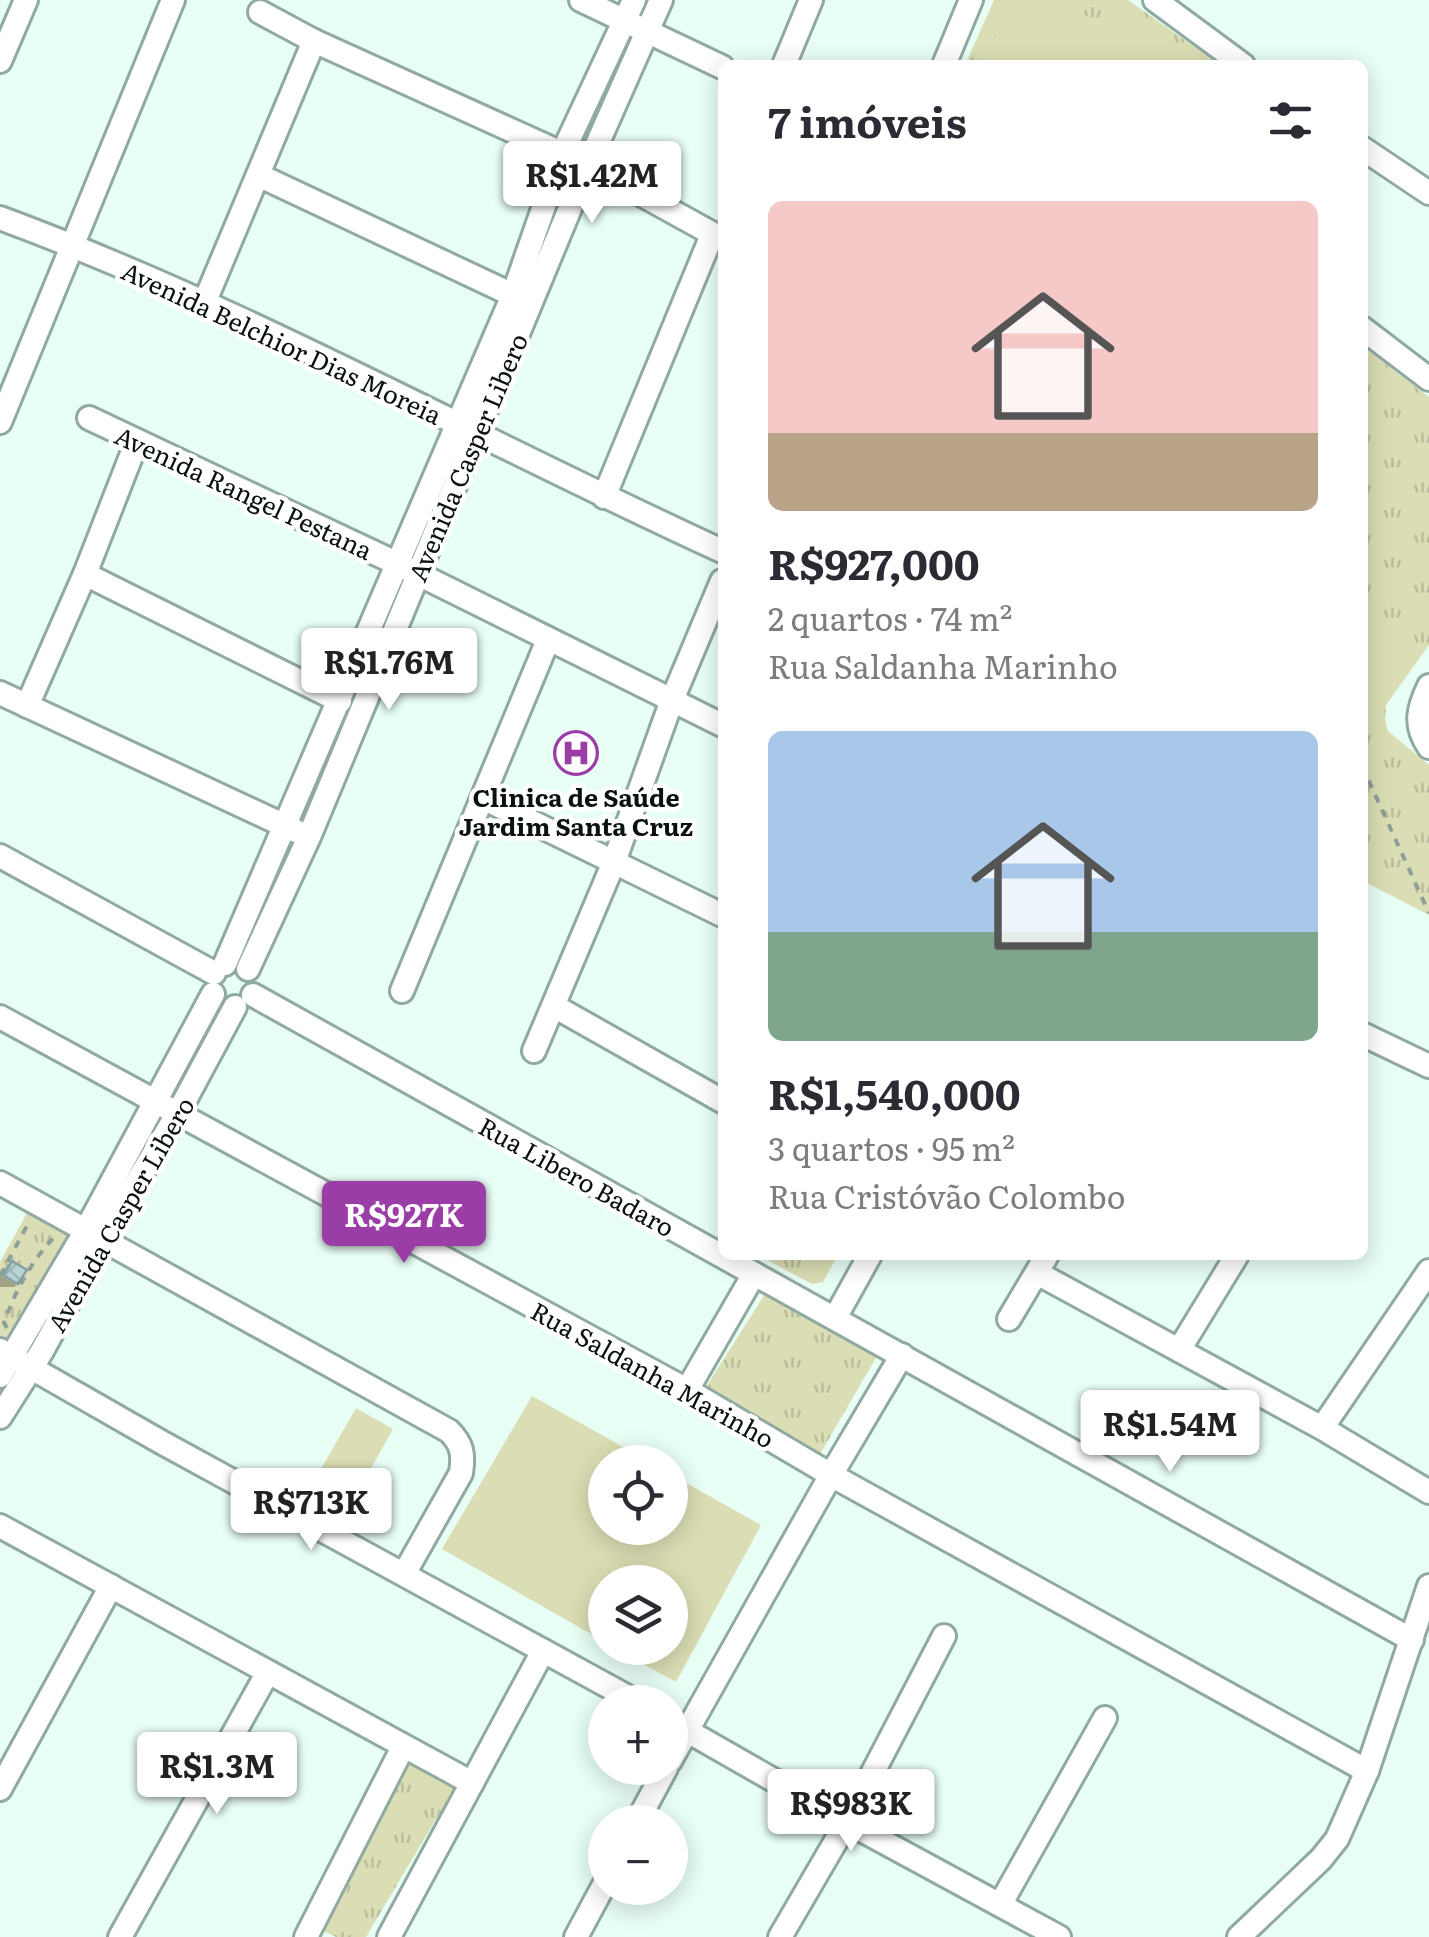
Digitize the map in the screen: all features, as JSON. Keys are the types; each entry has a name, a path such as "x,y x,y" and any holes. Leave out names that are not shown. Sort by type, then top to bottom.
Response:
{"street":[{"path":"0,61 26,0"},
{"path":"0,422 173,0"},
{"path":"582,0 718,65"},
{"name":"Avenida Casper Libero","path":"467,429 562,154 634,0"},
{"name":"Avenida Casper Libero","path":"0,1417 10,1355 87,1232 225,975 309,837 408,570 467,429 661,0"},
{"path":"786,60 811,0"},
{"path":"946,60 970,0"},
{"path":"1155,0 1235,60"},
{"path":"260,12 314,41 588,166 718,237 604,497"},
{"path":"205,301 314,41"},
{"path":"1368,152 1429,193"},
{"path":"258,175 513,296"},
{"name":"Avenida Belchior Dias Moreia","path":"0,218 205,301 604,497 718,548"},
{"path":"1368,333 1429,379"},
{"name":"Avenida Rangel Pestana","path":"88,418 718,723"},
{"path":"27,706 85,574 136,441"},
{"name":"Avenida Casper Libero","path":"225,975 284,826 340,701 408,570"},
{"path":"85,574 340,701"},
{"path":"534,1051 614,862 672,700 718,591"},
{"path":"402,991 548,640"},
{"path":"1424,740 1420,704 1429,686"},
{"path":"0,693 309,837"},
{"path":"483,798 718,913"},
{"path":"0,856 225,975 255,981 244,1001"},
{"name":"Rua Libero Badaro","path":"225,975 220,1004 244,1001 718,1255"},
{"name":"Avenida Casper Libero","path":"87,1232 178,1114 244,1001"},
{"path":"554,1006 718,1099"},
{"name":"Rua Saldanha Marinho","path":"0,1017 687,1390 830,1475 1367,1770"},
{"path":"1368,1041 1429,1066"},
{"path":"0,1184 448,1431 460,1443 461,1473 404,1574"},
{"name":"Rua Libero Badaro","path":"728,1260 1412,1640"},
{"path":"836,1318 867,1260"},
{"path":"1178,1350 1234,1260"},
{"path":"1009,1319 1042,1264 1178,1350 1322,1428 1429,1492"},
{"path":"1322,1428 1429,1271"},
{"path":"687,1390 754,1274"},
{"path":"10,1355 606,1685"},
{"path":"688,1709 902,1355"},
{"path":"0,1526 472,1782"},
{"path":"0,1789 111,1586"},
{"path":"1239,1937 1336,1840 1367,1770 1429,1586"},
{"path":"780,1937 944,1636"},
{"path":"389,1937 544,1651"},
{"path":"120,1937 268,1672"},
{"path":"1000,1905 1105,1718"},
{"path":"688,1731 1059,1937"},
{"path":"306,1937 403,1747"},
{"path":"576,1937 593,1905"}],"path":[{"path":"1368,779 1429,913"},
{"path":"0,1276 38,1205"},
{"path":"10,1355 4,1323 15,1293 38,1255 56,1234 87,1232"}],"green space":[{"path":"994,0 1128,0 1213,60 967,60"},
{"path":"1010,0 1051,0 1177,56 1175,60 985,60"},
{"path":"1368,351 1429,397 1429,645 1386,705 1385,719 1388,731 1429,765 1429,915 1368,884"},
{"path":"1377,624 1414,653 1368,713 1368,637"},
{"path":"33,1202 83,1230 11,1355 0,1349 0,1262"},
{"path":"767,1260 835,1260 823,1282 812,1284"},
{"path":"765,1294 877,1356 820,1454 706,1387"},
{"path":"532,1396 620,1445 588,1445 588,1545 688,1545 688,1484 761,1525 688,1660 688,1565 588,1565 588,1632 442,1549"},
{"path":"356,1408 393,1429 347,1511 309,1490"},
{"path":"645,1665 685,1665 676,1682"},
{"path":"412,1758 458,1782 366,1937 336,1937 324,1931"}],"building":[{"path":"12,1261 27,1270 18,1284 3,1275"}],"place":[{"name":"Clinica de Saúde Jardim Santa Cruz","path":"576,753"}]}
